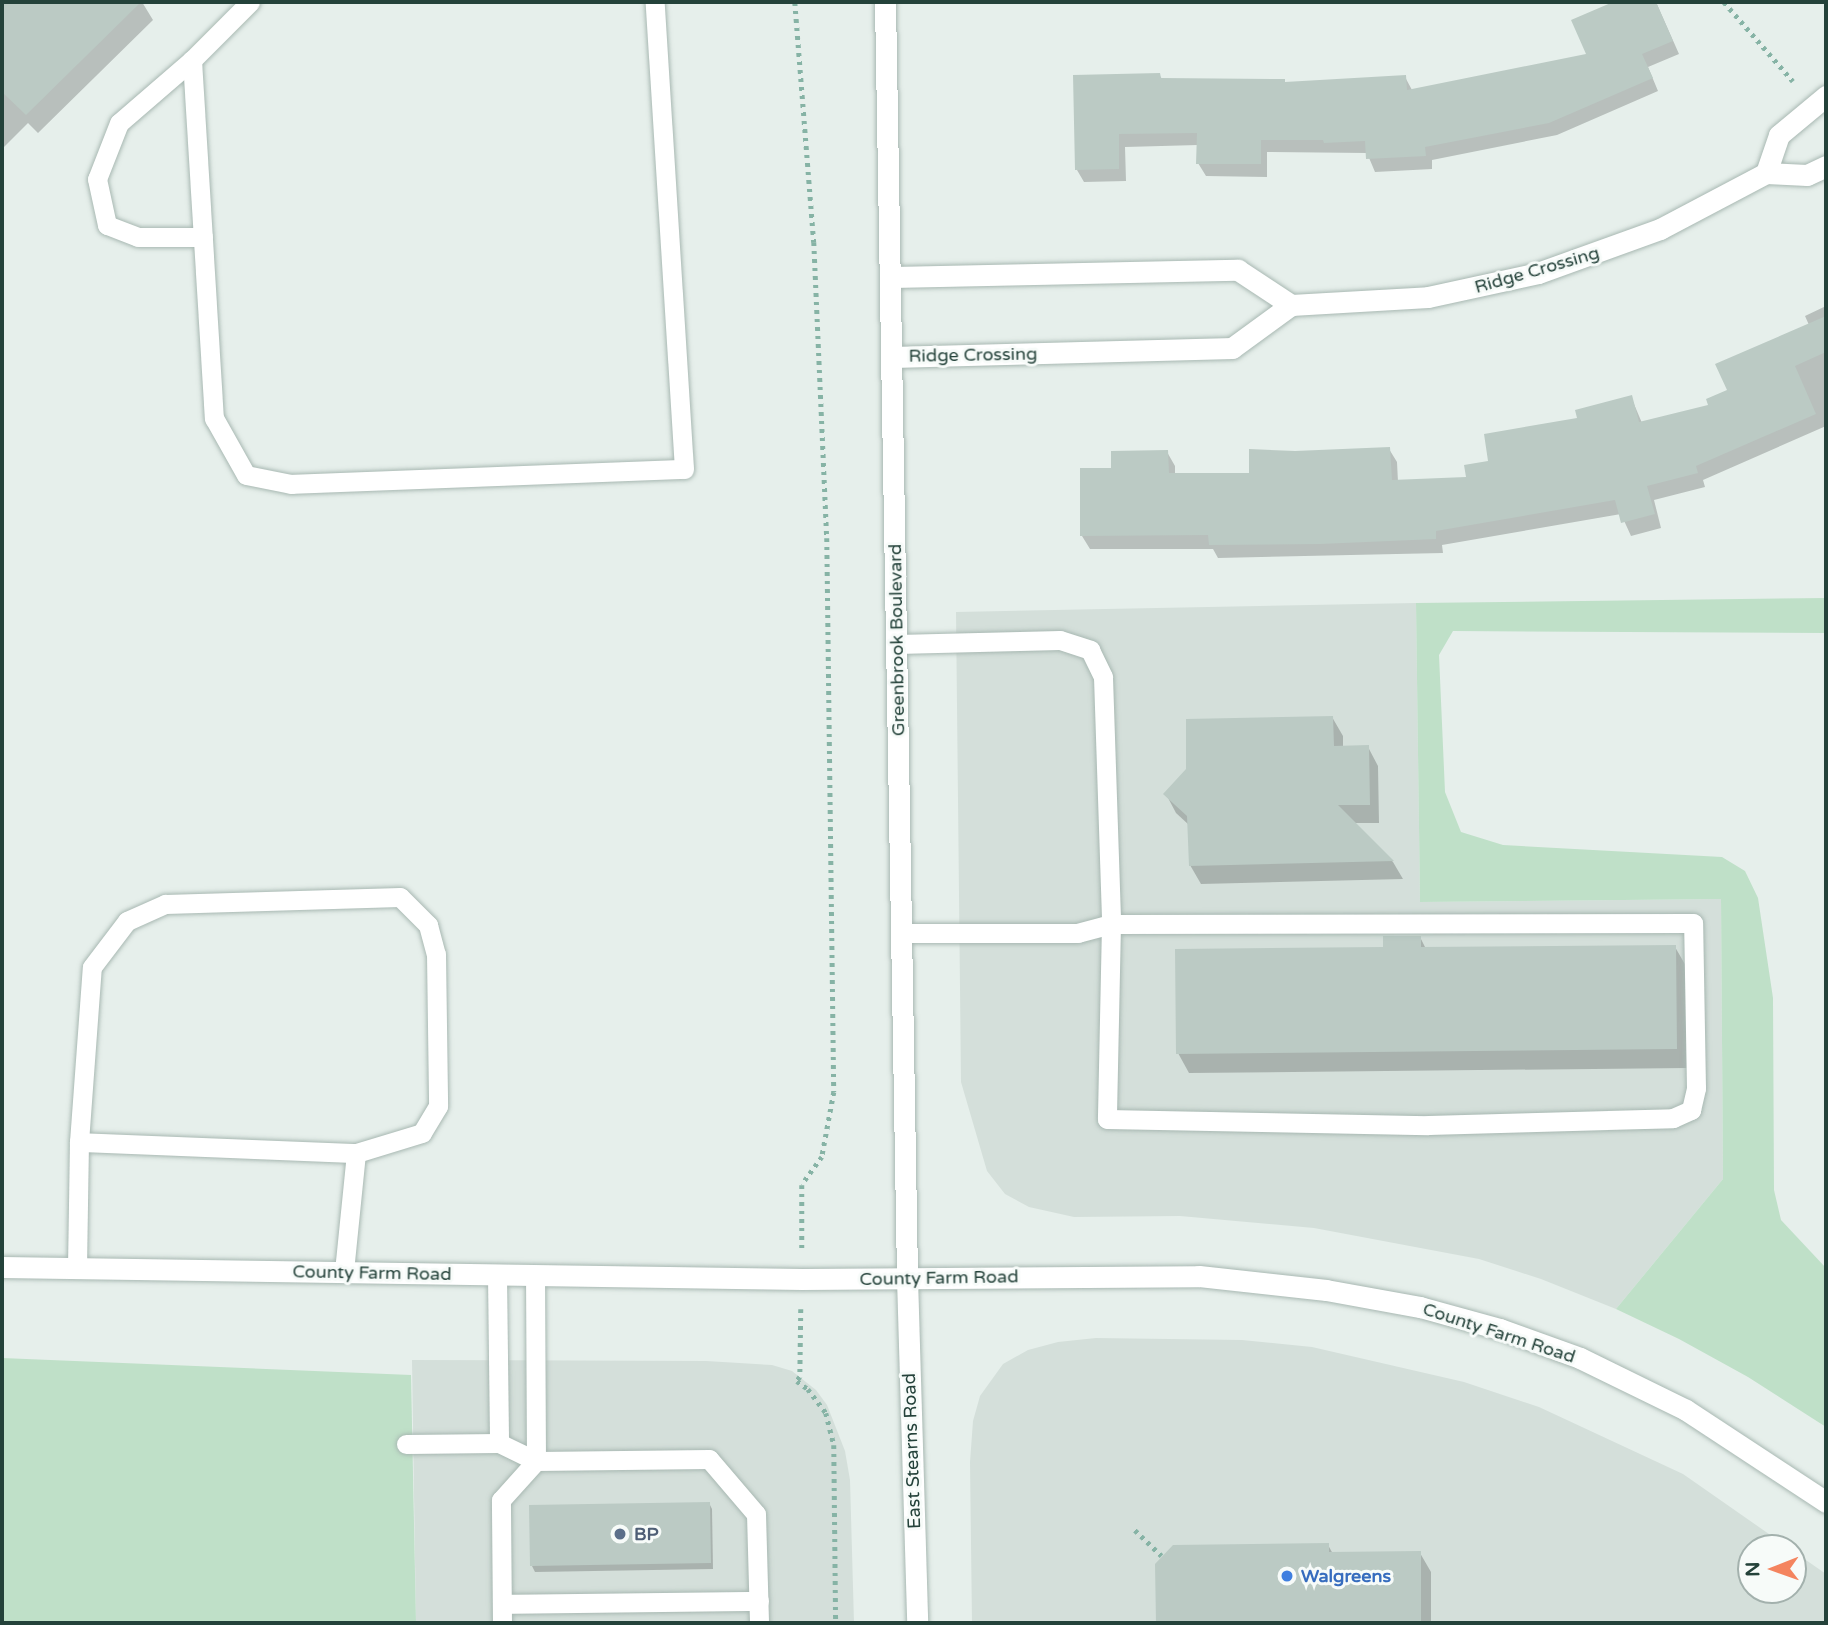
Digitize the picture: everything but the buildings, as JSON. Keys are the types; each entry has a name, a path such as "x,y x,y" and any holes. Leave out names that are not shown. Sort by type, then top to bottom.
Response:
{"main road":[{"name":"Greenbrook Boulevard","path":"885,2 906,1278"},
{"path":"1826,96 1779,135 1766,173 1807,175 1826,166"},
{"name":"Ridge Crossing","path":"892,357 1232,348 1291,305 1428,297 1538,273 1660,229 1766,173"},
{"path":"891,277 1238,270 1291,305"},
{"name":"County Farm Road","path":"2,1267 535,1276 1199,1276 1326,1290 1420,1307 1500,1329 1592,1364 1686,1410 1826,1502"},
{"name":"East Stearns Road","path":"906,1278 917,1623"}],"lane":[{"path":"203,237 138,237 107,225 97,179 119,123 192,60 250,2"},
{"path":"192,60 214,418 246,475 291,484 684,470 655,2"},
{"path":"897,644 1060,640 1090,650 1104,677 1111,924 1107,1119 1428,1125 1674,1118 1690,1110 1696,1088 1693,923 1111,924 1078,933 902,933"},
{"path":"78,1268 79,1142 92,967 127,921 165,904 400,897 428,925 436,954 438,1106 422,1133 356,1153 79,1142"},
{"path":"344,1272 356,1153"},
{"path":"497,1275 499,1444"},
{"path":"535,1276 536,1461 501,1500 502,1614 759,1601"},
{"path":"407,1444 499,1444 536,1461 709,1459 756,1514 759,1623"}],"path":[{"path":"795,2 814,242 828,538 834,1092 822,1157 802,1185 803,1197"},
{"path":"1724,2 1795,83"},
{"path":"800,1377 797,1381 826,1413 834,1445 836,1623"},
{"path":"1135,1530 1162,1556"}],"shaded area":[{"path":"1416,603 1420,902 1721,899 1723,1179 1616,1309 1541,1279 1479,1259 1314,1228 1180,1216 1074,1217 1029,1207 1005,1194 987,1171 961,1082 956,612"},
{"path":"1096,1338 1242,1340 1312,1347 1464,1382 1539,1407 1683,1474 1769,1534 1737,1534 1737,1604 1807,1604 1807,1561 1826,1574 1826,1623 972,1623 970,1462 973,1421 980,1396 1003,1364 1028,1350 1058,1342"},
{"path":"412,1360 706,1361 772,1365 792,1371 816,1390 827,1405 845,1451 850,1480 854,1623 416,1623"}],"green space":[{"path":"1826,598 1826,633 1453,631 1439,655 1445,792 1461,832 1503,845 1722,857 1745,871 1758,898 1773,998 1774,1190 1781,1220 1826,1268 1826,1427 1748,1377 1679,1339 1616,1309 1723,1179 1721,899 1420,902 1416,603"},
{"path":"2,1358 411,1375 416,1623 2,1623"}],"place":[{"name":"BP","path":"620,1534"},
{"name":"Walgreens","path":"1287,1576"}]}
